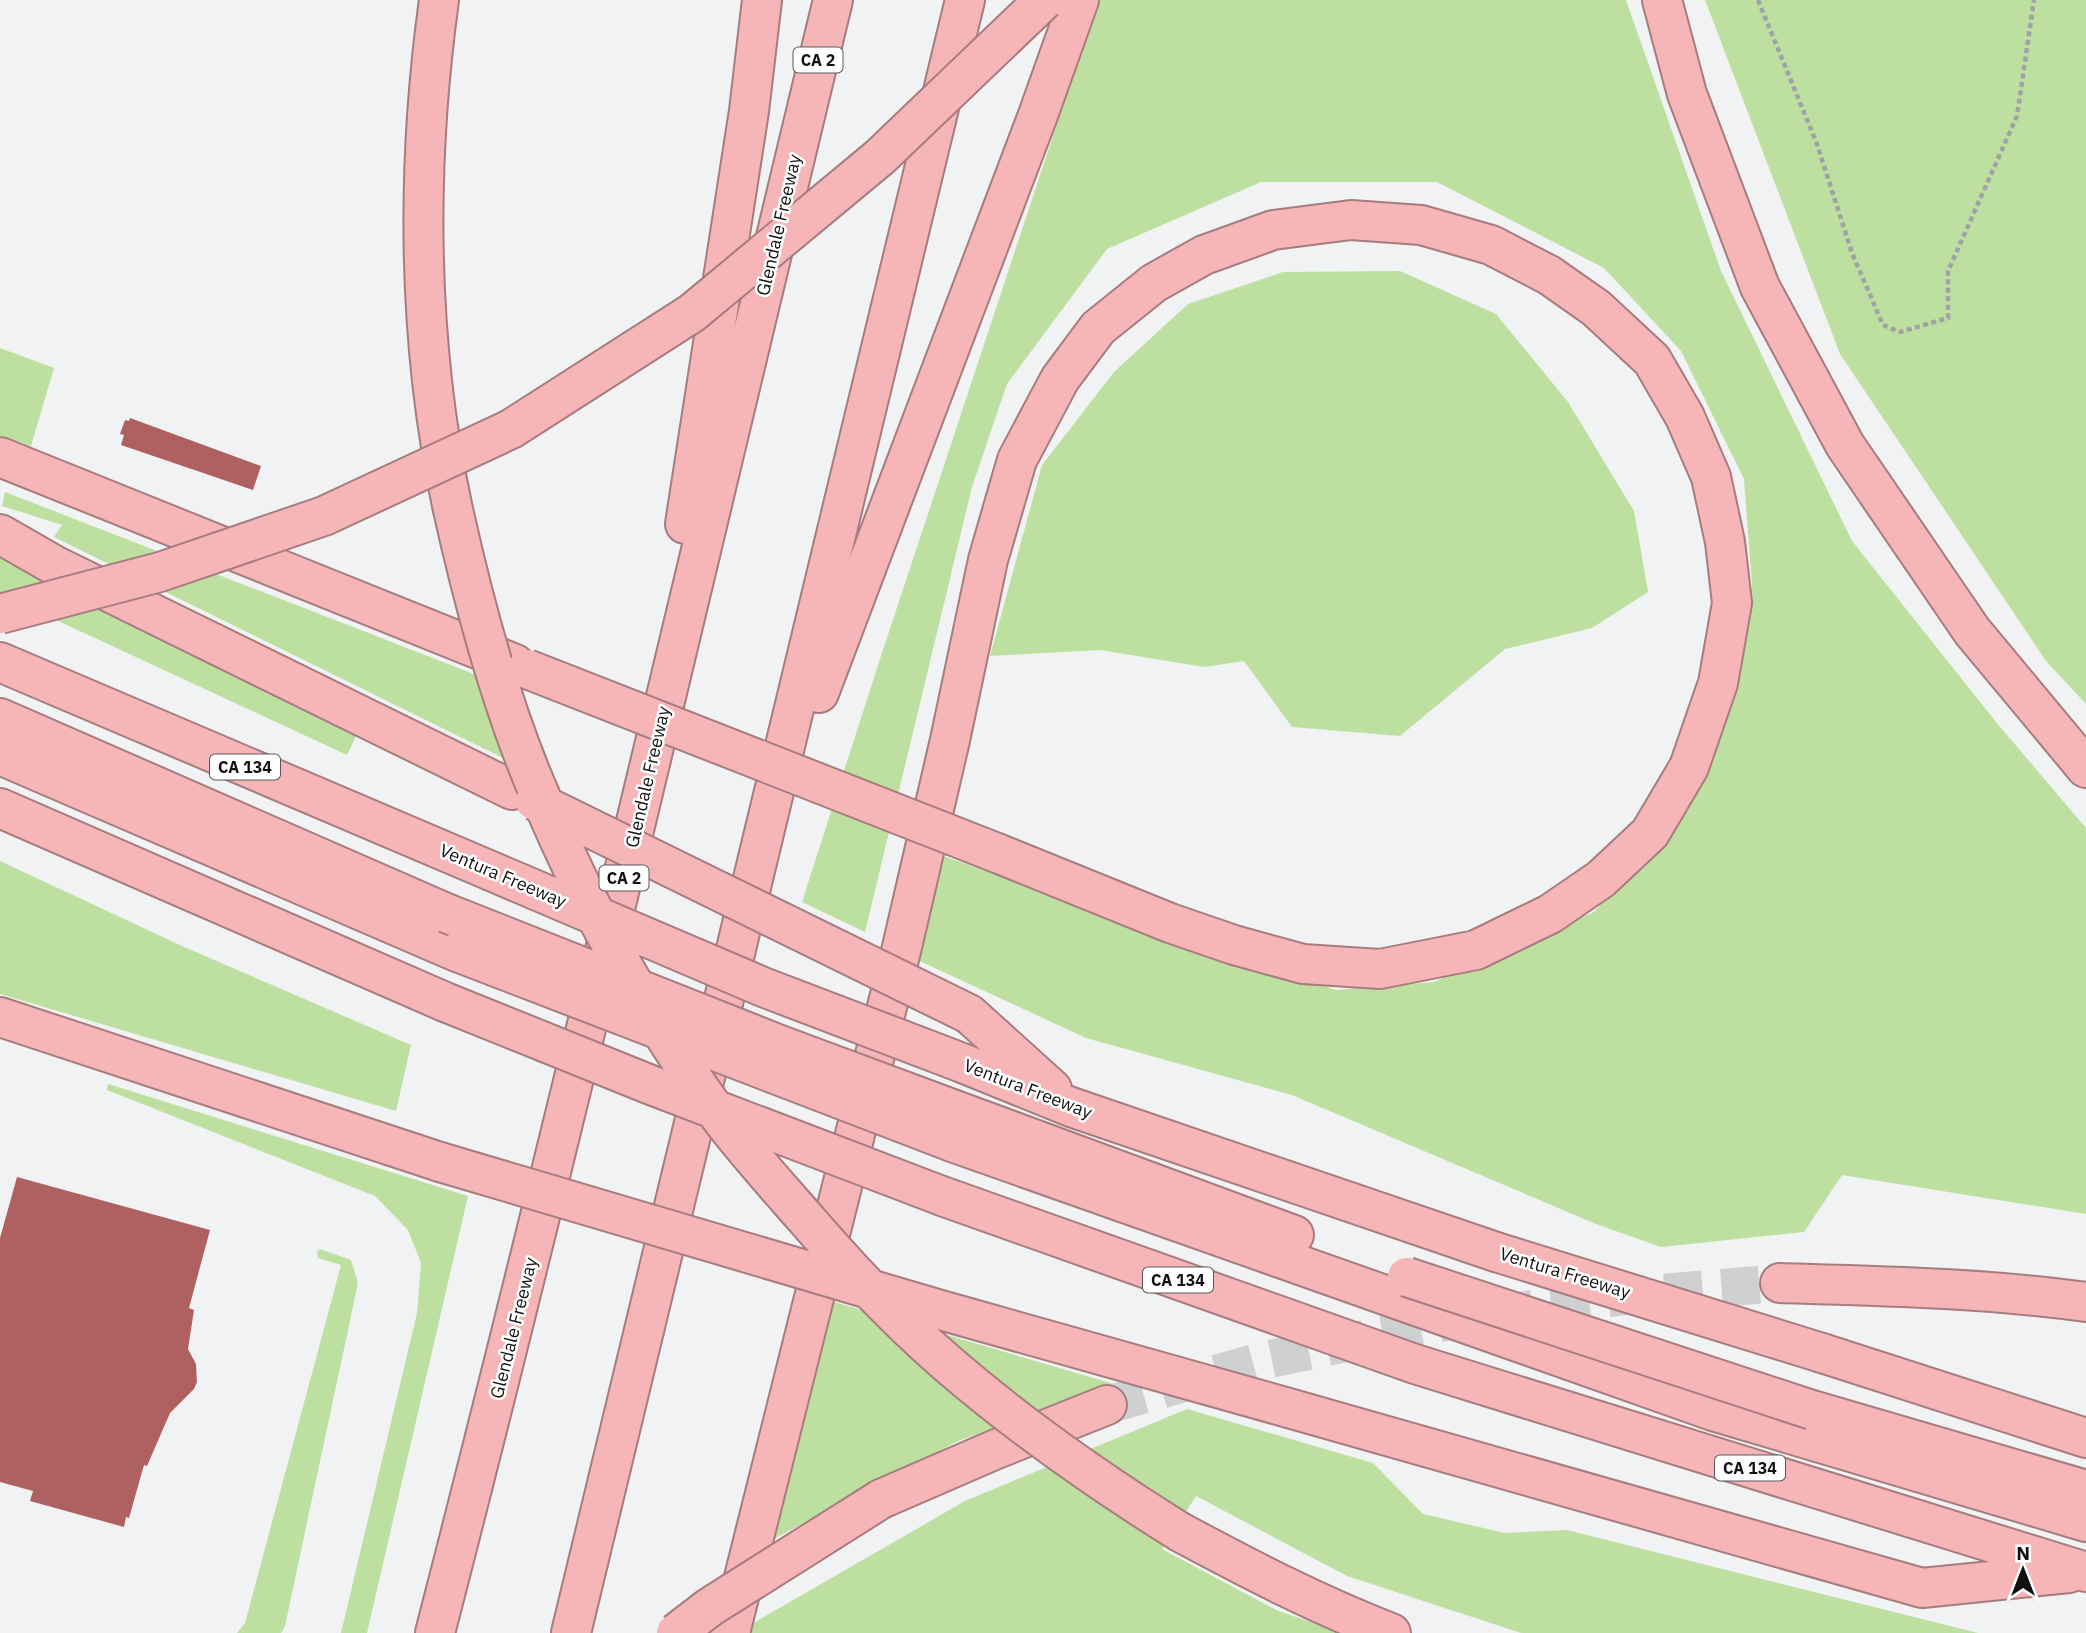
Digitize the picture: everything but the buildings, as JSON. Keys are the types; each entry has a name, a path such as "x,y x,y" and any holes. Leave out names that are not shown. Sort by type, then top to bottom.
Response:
{"highway":[{"path":"439,0 425,148 425,244 430,356 445,470 482,625 530,771 585,895 624,969 723,1121 846,1265 896,1317 947,1363 1006,1412 1123,1496 1181,1532 1277,1583 1347,1616 1391,1633"},
{"path":"640,811 749,111 762,0"},
{"name":"Glendale Freeway","path":"435,1633 511,1339 640,811 832,0"},
{"path":"571,1633 965,0"},
{"path":"0,614 160,572 324,516 511,429 692,313 880,157 1044,0"},
{"path":"762,842 1079,0"},
{"path":"1662,0 1686,94 1760,287 1845,445 1972,631 2086,768"},
{"path":"0,457 527,668 997,853 1170,923 1234,945 1303,964 1380,969 1476,950 1550,914 1601,879 1650,833 1689,767 1718,682 1732,603 1725,542 1711,477 1685,417 1652,360 1597,308 1549,275 1491,245 1421,225 1351,219 1273,230 1204,255 1154,284 1098,328 1060,379 1017,460 988,560 950,740 902,947 730,1633"},
{"path":"0,534 54,565 969,1014 1072,1107"},
{"name":"Ventura Freeway","path":"0,662 763,987 1072,1107 1496,1252 2086,1438"},
{"path":"0,719 446,913 780,1045 954,1126 1713,1411 2086,1522"},
{"path":"0,755 457,952 954,1126 1407,1277 1812,1410 2086,1490"},
{"name":"CA 134","path":"0,808 445,1002 651,1085 942,1196 1415,1364 2086,1572"},
{"path":"0,1017 440,1162 937,1309 1922,1588 2086,1572"},
{"path":"1780,1283 1925,1287 2086,1302"},
{"path":"676,1633 710,1607 881,1499 1107,1405"}],"path":[{"path":"1758,0 1817,144 1852,253 1884,325 1900,332 1948,318 1948,271 2017,116 2034,0"}],"green space":[{"path":"1098,0 1626,0 1721,271 1852,541 1996,722 2086,828 2086,1214 1842,1175 1804,1232 1661,1247 1596,1224 1292,1095 1086,1038 911,957 934,853 1336,990 1434,982 1594,912 1688,809 1734,693 1752,584 1744,479 1681,351 1604,268 1437,182 1261,182 1107,249 1007,384 972,487 865,932 802,902"},
{"path":"1705,0 2086,0 2086,704 2046,661 1840,354"},
{"path":"1400,271 1496,314 1568,402 1634,511 1648,592 1592,628 1505,649 1400,736 1292,727 1244,661 1204,667 1100,650 990,656 1042,465 1114,372 1188,304 1283,272"},
{"path":"0,348 54,368 31,446 0,436"},
{"path":"5,492 523,693 503,758 54,537 62,525 2,506"},
{"path":"0,549 357,734 347,755 0,594"},
{"path":"0,861 182,946 411,1045 396,1111 0,994"},
{"path":"108,1084 468,1196 367,1633 341,1633 417,1313 421,1263 408,1230 375,1196 107,1090"},
{"path":"320,1249 351,1260 358,1283 285,1626 281,1633 237,1633 245,1623 341,1265 318,1258 317,1252"},
{"path":"831,1301 1114,1384 958,1441 770,1541"},
{"path":"1187,1409 1373,1463 1423,1514 1505,1533 1567,1530 1978,1633 1521,1633 1347,1576 1196,1496 1162,1549 1276,1610 1342,1633 748,1633 750,1625 965,1501"}],"tunnel":[{"path":"1107,1405 1265,1360 1460,1319 1626,1296 1780,1283"}]}
